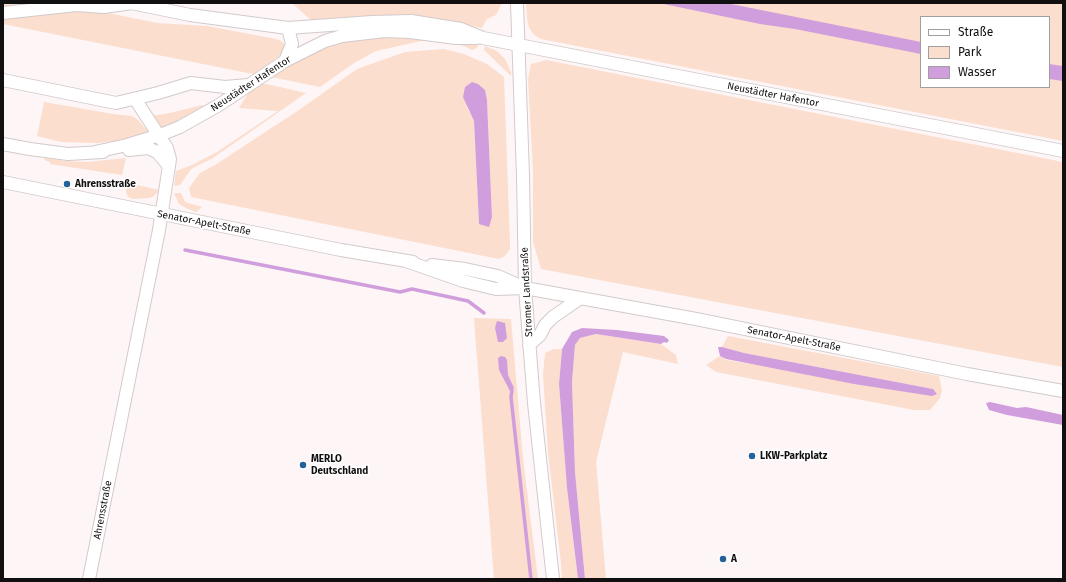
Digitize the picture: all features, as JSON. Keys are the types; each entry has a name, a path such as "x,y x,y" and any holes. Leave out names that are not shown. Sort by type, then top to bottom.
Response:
{"street":[{"name":"Neustädter Hafentor","path":"3,13 76,5 104,7 132,3 190,15 288,28 372,22 411,21 461,28 483,38"},
{"name":"Stromer Landstraße","path":"517,3 525,288 534,403 548,521 553,579"},
{"path":"285,61 292,44 288,28"},
{"name":"Neustädter Hafentor","path":"95,152 127,145 160,135 198,117 285,61 325,41 342,36 366,32 398,31 456,38 483,38 1063,151"},
{"path":"3,80 116,103 135,100 191,83 225,87 249,85"},
{"name":"Ahrensstraße","path":"89,579 162,214 170,159 167,148 160,135 135,100"},
{"name":"Neustädter Hafentor","path":"3,144 68,154 95,152 114,153 148,148 158,152 169,166"},
{"name":"Senator-Apelt-Straße","path":"3,182 341,250 406,262 478,272 498,276 525,288 579,299 696,319 967,374 1063,391"},
{"path":"529,345 540,335 545,326 553,317 579,299"}],"green space":[{"path":"3,3 40,3 3,7"},
{"path":"292,3 502,3 496,15 487,19 482,28 443,20 315,21 311,20"},
{"path":"526,3 1063,3 1063,141 541,39 534,35 529,28"},
{"path":"70,9 98,11 157,23 207,26 276,39 284,44 284,48 281,55 253,74 3,24 3,18"},
{"path":"416,36 478,45 477,48 472,50 452,42 421,41 376,51 354,63 320,87 271,77 321,46 358,37"},
{"path":"485,46 497,51 505,59 511,72 511,76 484,50"},
{"path":"444,49 464,54 487,64 504,77 510,244 510,249 506,255 499,259 191,197 189,188 200,173 215,165 299,110 357,69 405,52","holes":["487,100 492,217 479,224 474,121 467,107"]},
{"path":"546,60 1063,162 1063,367 541,269 533,242 533,171 528,79 531,64"},
{"path":"262,83 306,93 213,158 191,169 180,185 174,186 176,171 192,165 217,152 278,111 239,108 250,90"},
{"path":"44,102 132,116 138,120 150,134 124,140 97,143 61,142 37,136"},
{"path":"202,105 204,107 161,129 152,116 170,113"},
{"path":"45,158 87,162 126,158 122,175 50,164 50,162 44,160"},
{"path":"131,184 160,190 154,196 149,198 133,199 128,197 126,192 127,185"},
{"path":"174,193 181,193 185,202 202,207 196,212 186,208 179,204"},
{"path":"474,318 511,319 523,459 538,579 494,579"},
{"path":"596,334 661,344 676,355 678,364 623,352 596,462 606,579 585,579 575,472 572,382 575,345 580,338"},
{"path":"728,336 939,376 942,390 940,398 930,410 914,410 716,372 706,365 720,356 726,360 937,394 933,389 744,353 722,347"},
{"path":"554,349 562,349 559,384 567,488 578,579 562,579 548,452 543,375 545,353"}],"water":[{"path":"659,3 726,3 920,42 920,54 795,29 760,24"},
{"path":"1050,64 1063,66 1063,81 1050,79"},
{"path":"472,82 478,84 485,90 487,100 492,217 489,227 479,224 474,121 463,97 465,87"},
{"path":"497,321 505,323 507,338 503,342 498,342 495,328"},
{"path":"582,328 617,330 664,336 669,340 667,343 664,342 661,344 596,334 580,338 575,345 572,382 575,472 585,579 578,579 567,488 559,384 562,349 572,332"},
{"path":"718,347 933,389 937,394 932,396 854,384 726,359 720,356"},
{"path":"501,356 505,357 507,360 508,375 514,388 510,391 499,370 498,358"},
{"path":"990,402 1017,408 1026,407 1063,415 1063,425 1007,415 989,410 986,403"}],"waterway":[{"path":"185,250 400,292 412,289 468,301 484,313"},
{"path":"510,387 512,390 511,397 531,579"}],"place":[{"name":"Ahrensstraße","path":"67,184"},
{"name":"LKW-Parkplatz","path":"752,456"},
{"name":"MERLO Deutschland","path":"303,465"},
{"name":"A","path":"723,559"}]}
